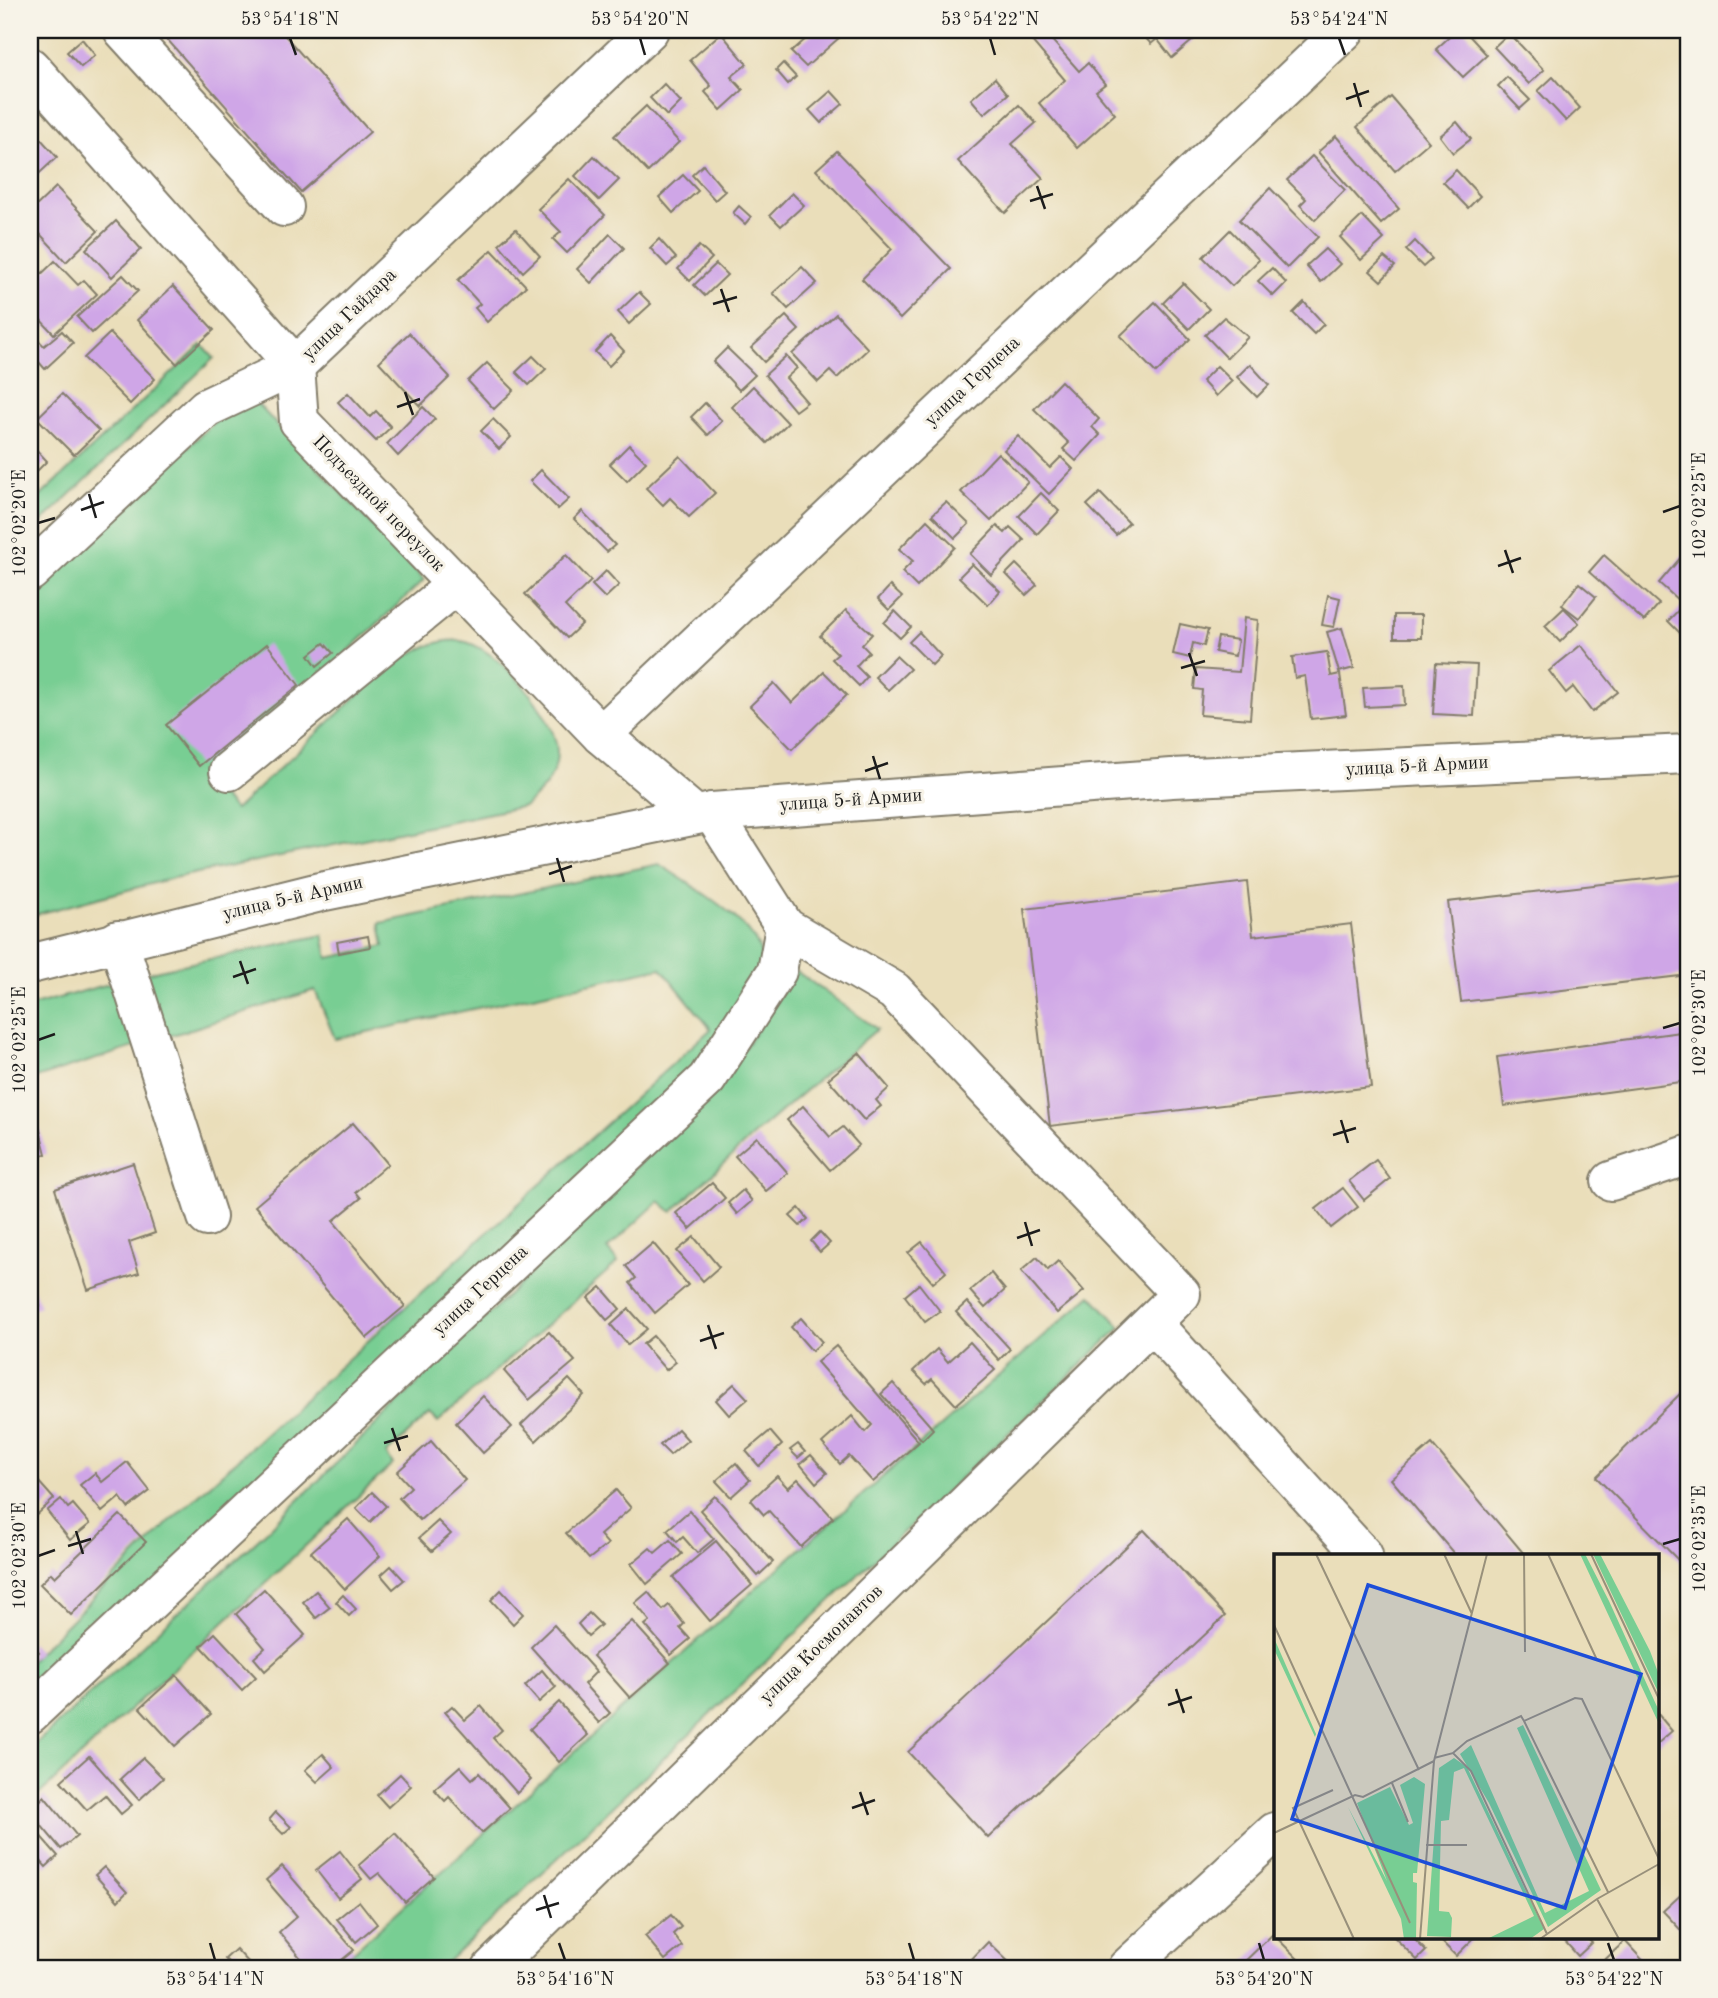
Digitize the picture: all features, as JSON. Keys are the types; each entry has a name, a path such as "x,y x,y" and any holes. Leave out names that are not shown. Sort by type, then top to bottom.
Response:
{"street":[{"path":"123,30 284,207"},
{"name":"улица Гайдара","path":"30,572 206,408 295,366 649,30"},
{"name":"улица Герцена","path":"601,735 1345,30"},
{"path":"30,67 295,366"},
{"name":"Подъездной переулок","path":"295,366 299,421 601,735 703,813"},
{"path":"229,771 456,585"},
{"name":"улица 5-й Армии","path":"30,964 320,892 703,813 1172,778 1688,754"},
{"path":"703,813 785,927"},
{"name":"улица Герцена","path":"30,1714 707,1079 777,971 785,927"},
{"name":"улица Космонавтов","path":"492,1968 1181,1294 894,991 785,927"},
{"path":"118,940 207,1217"},
{"path":"1611,1181 1688,1155"},
{"path":"1152,1323 1362,1554"},
{"path":"1127,1968 1274,1833"}],"green space":[{"path":"202,345 214,358 30,533 30,506"},
{"path":"246,392 424,580 209,782 235,810 391,664 425,647 452,641 475,646 491,655 537,703 555,739 557,754 554,770 542,789 525,806 173,878 30,916 30,597"},
{"path":"659,864 721,906 750,934 759,948 759,969 721,1050 30,1704 30,1661 171,1520 711,1029 661,968 335,1039 315,990 30,1080 30,1006 159,970 323,935 328,958 384,946 380,923"},
{"path":"796,971 877,1029 758,1131 672,1212 659,1201 607,1249 618,1262 438,1422 430,1414 386,1454 393,1464 30,1803 30,1749 269,1529 533,1271 727,1074"},
{"path":"1091,1295 1121,1327 441,1968 335,1968 759,1585"}],"building":[{"path":"159,30 280,30 370,132 301,192"},
{"path":"816,30 848,30 806,67 791,52"},
{"path":"1029,30 1043,30 1079,71 1088,63 1105,84 1096,91 1115,114 1077,148 1039,103 1065,80 1025,33"},
{"path":"1138,30 1185,30 1193,40 1172,58 1157,39 1151,44"},
{"path":"1457,30 1464,30 1487,55 1463,77 1436,49"},
{"path":"721,33 747,64 731,77 743,90 721,110 705,92 711,86 690,60"},
{"path":"1509,33 1544,70 1529,84 1494,47"},
{"path":"82,39 95,55 81,67 67,52"},
{"path":"783,63 796,77 788,84 776,70"},
{"path":"1507,77 1530,100 1520,109 1498,86"},
{"path":"1553,77 1580,108 1566,121 1538,91"},
{"path":"995,78 1008,94 984,114 971,99"},
{"path":"664,84 681,102 667,116 650,98"},
{"path":"831,91 843,104 821,123 809,110"},
{"path":"1391,97 1429,142 1395,171 1357,127"},
{"path":"1019,105 1036,123 1012,144 1043,178 1005,213 958,161"},
{"path":"646,106 679,142 648,172 614,136"},
{"path":"1457,122 1471,139 1453,153 1440,136"},
{"path":"30,127 57,157 30,182"},
{"path":"1336,136 1399,209 1381,224 1318,152"},
{"path":"837,151 951,269 900,319 862,279 892,249 816,170"},
{"path":"594,156 619,180 599,200 575,176"},
{"path":"1312,156 1345,190 1315,220 1300,205 1306,199 1287,180"},
{"path":"703,165 725,191 715,200 692,175"},
{"path":"1456,170 1480,196 1468,208 1443,182"},
{"path":"683,175 698,191 673,213 659,197"},
{"path":"569,179 605,215 567,253 553,239 561,232 538,209"},
{"path":"56,187 98,231 66,262 40,234 30,243 30,212"},
{"path":"1270,188 1318,237 1287,268 1239,220"},
{"path":"792,193 804,205 781,226 770,215"},
{"path":"739,206 751,217 745,224 733,213"},
{"path":"1362,216 1384,239 1361,260 1340,237"},
{"path":"116,221 141,249 112,277 86,249"},
{"path":"516,229 540,256 523,272 499,244"},
{"path":"1230,230 1259,260 1232,286 1203,257"},
{"path":"610,234 624,248 591,283 577,269"},
{"path":"659,239 676,258 667,266 650,248"},
{"path":"1415,241 1432,259 1423,267 1406,250"},
{"path":"699,246 712,258 690,281 678,269"},
{"path":"1325,249 1340,264 1321,282 1306,266"},
{"path":"492,250 526,286 487,322 475,308 480,304 458,280"},
{"path":"1384,257 1395,266 1381,281 1370,271"},
{"path":"55,261 78,285 84,280 97,294 54,334 35,314 30,319 30,297 36,291 30,285"},
{"path":"716,264 727,275 705,296 694,285"},
{"path":"802,267 817,283 788,309 773,293"},
{"path":"1272,268 1286,283 1273,296 1258,281"},
{"path":"123,275 138,291 92,333 77,317"},
{"path":"1183,283 1209,309 1189,329 1163,303"},
{"path":"173,286 214,330 177,364 137,320"},
{"path":"639,292 651,304 629,324 618,312"},
{"path":"1155,302 1190,339 1156,373 1120,336"},
{"path":"1304,302 1324,324 1314,334 1293,313"},
{"path":"836,314 868,349 837,378 830,371 818,382 792,354"},
{"path":"786,316 799,330 764,362 751,348"},
{"path":"1224,317 1248,337 1227,358 1205,335"},
{"path":"30,331 44,346 62,331 73,343 45,369 30,352"},
{"path":"110,333 155,379 130,404 84,358"},
{"path":"409,333 450,377 420,406 379,362"},
{"path":"610,336 624,351 609,366 595,352"},
{"path":"727,348 755,375 739,390 713,362"},
{"path":"533,356 546,369 529,385 516,372"},
{"path":"786,356 797,368 786,378 807,402 795,411 765,375"},
{"path":"487,363 514,390 494,409 468,381"},
{"path":"1250,364 1269,385 1257,397 1237,377"},
{"path":"1217,366 1232,381 1216,396 1202,381"},
{"path":"1061,381 1099,419 1092,427 1100,435 1076,461 1063,449 1069,443 1034,409"},
{"path":"753,386 788,423 767,443 732,407"},
{"path":"348,393 370,417 376,411 391,427 376,441 338,402"},
{"path":"62,394 99,431 74,455 37,418"},
{"path":"705,403 722,421 708,435 691,417"},
{"path":"423,407 435,419 398,456 387,444"},
{"path":"493,419 511,437 499,449 481,431"},
{"path":"1018,436 1050,468 1061,457 1073,469 1049,494 1004,450"},
{"path":"30,443 47,461 30,478"},
{"path":"629,445 646,462 627,481 610,464"},
{"path":"998,453 1028,482 991,521 961,492"},
{"path":"680,456 715,493 689,517 670,498 663,505 646,488"},
{"path":"541,470 569,499 558,509 530,481"},
{"path":"1041,493 1059,511 1037,534 1019,516"},
{"path":"1100,493 1129,523 1116,535 1087,505"},
{"path":"946,502 969,524 955,538 932,515"},
{"path":"582,511 615,545 607,552 574,519"},
{"path":"927,520 955,547 917,587 902,572 913,561 899,549"},
{"path":"997,526 1005,533 1010,527 1024,540 991,575 970,554"},
{"path":"1688,549 1688,590 1679,601 1659,583"},
{"path":"566,555 591,581 565,606 582,624 567,638 525,594"},
{"path":"1604,555 1659,604 1644,621 1589,572"},
{"path":"972,564 1000,591 988,605 959,577"},
{"path":"1016,564 1037,585 1026,595 1006,574"},
{"path":"606,571 619,585 605,598 592,585"},
{"path":"1579,583 1596,597 1579,618 1562,605"},
{"path":"890,586 902,597 889,610 878,599"},
{"path":"1328,595 1340,598 1334,627 1322,625"},
{"path":"1688,600 1688,641 1668,621"},
{"path":"1564,608 1579,623 1560,642 1545,626"},
{"path":"846,610 872,634 862,645 869,652 856,666 867,677 859,686 832,659 838,654 820,636"},
{"path":"895,611 911,627 900,638 884,623"},
{"path":"1394,615 1421,615 1421,638 1394,638"},
{"path":"1244,618 1258,620 1250,719 1200,715 1202,690 1194,689 1196,669 1239,672"},
{"path":"1180,624 1208,630 1204,646 1193,643 1190,658 1173,654"},
{"path":"1342,628 1354,668 1339,672 1327,632"},
{"path":"919,632 941,656 932,665 909,642"},
{"path":"1218,637 1238,640 1235,656 1215,652"},
{"path":"324,643 333,653 317,666 309,655"},
{"path":"267,644 299,685 199,766 166,725"},
{"path":"1581,645 1618,692 1592,712 1573,687 1566,693 1549,671"},
{"path":"1327,652 1331,676 1340,674 1346,715 1311,719 1305,676 1295,678 1292,657"},
{"path":"896,656 910,669 888,690 875,677"},
{"path":"1436,663 1477,665 1474,716 1433,714"},
{"path":"824,672 847,695 792,749 750,706 774,683 792,703"},
{"path":"1404,686 1405,705 1365,707 1363,688"},
{"path":"1688,874 1688,975 1461,1002 1448,902"},
{"path":"1247,882 1253,936 1351,924 1371,1087 1050,1126 1024,909"},
{"path":"368,936 370,947 339,953 337,942"},
{"path":"1688,1031 1688,1081 1504,1106 1497,1057"},
{"path":"859,1053 889,1088 876,1100 881,1106 864,1120 828,1079"},
{"path":"30,1091 46,1154 30,1158"},
{"path":"803,1106 830,1137 843,1127 859,1145 830,1170 787,1120"},
{"path":"353,1123 388,1164 356,1192 361,1198 333,1221 405,1306 367,1338 255,1206"},
{"path":"757,1137 788,1173 766,1191 735,1156"},
{"path":"1376,1160 1390,1179 1364,1200 1349,1181"},
{"path":"133,1163 155,1233 129,1242 139,1273 88,1290 55,1189"},
{"path":"712,1183 725,1198 690,1229 676,1213"},
{"path":"1343,1188 1358,1207 1331,1228 1316,1209"},
{"path":"743,1190 752,1201 737,1214 728,1203"},
{"path":"799,1208 808,1219 800,1226 790,1216"},
{"path":"820,1232 830,1243 820,1252 811,1241"},
{"path":"694,1237 719,1267 703,1281 677,1251"},
{"path":"922,1242 946,1272 933,1283 908,1253"},
{"path":"653,1243 688,1285 655,1313 630,1283 636,1278 626,1266"},
{"path":"1037,1257 1048,1270 1058,1261 1084,1291 1057,1313 1021,1271"},
{"path":"991,1273 1005,1290 985,1308 970,1291"},
{"path":"30,1279 40,1306 30,1310"},
{"path":"919,1284 940,1311 925,1322 905,1296"},
{"path":"601,1287 620,1309 607,1320 588,1298"},
{"path":"967,1302 1010,1349 999,1360 956,1312"},
{"path":"629,1309 647,1329 628,1345 611,1325"},
{"path":"801,1318 822,1342 812,1351 791,1327"},
{"path":"549,1332 575,1361 529,1400 504,1371"},
{"path":"653,1336 676,1362 666,1370 643,1344"},
{"path":"970,1342 995,1370 956,1405 932,1379 926,1384 913,1371 937,1349 948,1362"},
{"path":"836,1346 919,1442 873,1482 849,1456 840,1464 822,1443 852,1416 865,1432 872,1425 817,1362"},
{"path":"569,1379 584,1395 536,1441 521,1425"},
{"path":"893,1383 933,1429 922,1440 881,1394"},
{"path":"734,1384 748,1399 729,1415 716,1400"},
{"path":"1688,1386 1688,1570 1596,1477"},
{"path":"483,1396 512,1427 483,1453 456,1423"},
{"path":"678,1429 688,1440 670,1455 660,1445"},
{"path":"770,1431 782,1445 759,1466 746,1451"},
{"path":"431,1441 465,1480 420,1520 399,1498 411,1487 397,1472"},
{"path":"798,1444 805,1452 798,1458 790,1450"},
{"path":"1432,1444 1524,1554 1454,1554 1391,1479"},
{"path":"811,1455 827,1473 816,1483 800,1464"},
{"path":"127,1462 150,1491 128,1508 120,1497 102,1512 80,1485 95,1473 102,1482"},
{"path":"736,1463 750,1480 731,1497 716,1481"},
{"path":"777,1476 788,1488 798,1479 833,1518 801,1547 769,1511 764,1515 751,1500"},
{"path":"38,1481 54,1499 30,1521 30,1489"},
{"path":"616,1490 631,1508 600,1535 608,1544 589,1559 566,1533"},
{"path":"372,1492 386,1506 370,1522 356,1508"},
{"path":"715,1496 773,1562 758,1576 700,1510"},
{"path":"61,1499 68,1508 73,1504 90,1524 70,1540 47,1511"},
{"path":"689,1511 714,1539 697,1553 683,1537 677,1542 667,1530"},
{"path":"120,1515 146,1542 71,1615 40,1584 51,1573 55,1577"},
{"path":"348,1519 380,1556 345,1589 311,1552"},
{"path":"438,1521 451,1534 432,1551 419,1538"},
{"path":"1144,1530 1225,1616 988,1838 908,1752"},
{"path":"670,1540 682,1554 647,1584 631,1564 650,1548 655,1553"},
{"path":"716,1541 752,1585 710,1621 673,1577"},
{"path":"391,1566 404,1580 393,1589 381,1575"},
{"path":"264,1589 305,1635 265,1671 254,1658 265,1648 236,1614"},
{"path":"501,1590 523,1614 513,1624 491,1600"},
{"path":"316,1591 330,1607 316,1618 303,1602"},
{"path":"648,1592 663,1610 669,1605 684,1624 680,1628 690,1639 671,1655 645,1625 650,1621 635,1603"},
{"path":"343,1595 356,1609 349,1616 336,1602"},
{"path":"589,1613 601,1625 588,1636 578,1624"},
{"path":"632,1621 670,1663 630,1698 593,1656"},
{"path":"554,1625 596,1672 584,1684 610,1713 599,1723 531,1647"},
{"path":"215,1633 256,1677 242,1690 201,1646"},
{"path":"30,1642 39,1652 30,1660"},
{"path":"542,1670 556,1687 539,1702 525,1686"},
{"path":"176,1675 211,1714 175,1746 140,1708"},
{"path":"559,1702 588,1735 559,1762 530,1729"},
{"path":"452,1706 465,1720 481,1706 502,1730 493,1738 531,1780 517,1793 445,1712"},
{"path":"1658,1714 1672,1731 1658,1743"},
{"path":"323,1754 334,1767 317,1782 305,1770"},
{"path":"89,1756 132,1805 121,1814 105,1795 87,1810 61,1781"},
{"path":"143,1758 163,1778 139,1800 120,1779"},
{"path":"460,1766 472,1779 479,1773 510,1808 482,1833 449,1797 445,1801 434,1789"},
{"path":"400,1774 411,1786 388,1807 377,1795"},
{"path":"44,1796 77,1836 61,1849 30,1812"},
{"path":"276,1812 291,1827 283,1834 269,1820"},
{"path":"30,1824 58,1856 46,1867 30,1849"},
{"path":"395,1833 434,1877 405,1902 379,1873 371,1879 359,1865"},
{"path":"340,1851 362,1879 338,1898 316,1870"},
{"path":"282,1866 354,1950 332,1968 309,1968 279,1932 297,1916 266,1880"},
{"path":"104,1867 127,1892 118,1901 95,1875"},
{"path":"1685,1891 1688,1895 1688,1938 1663,1911"},
{"path":"359,1901 377,1924 356,1942 337,1919"},
{"path":"671,1915 681,1927 673,1934 682,1946 665,1960 645,1936"},
{"path":"1273,1934 1274,1938 1307,1968 1238,1968"},
{"path":"1395,1938 1413,1938 1426,1951 1417,1960"},
{"path":"1448,1938 1474,1938 1456,1956 1443,1943"},
{"path":"1562,1938 1587,1938 1592,1943 1578,1956"},
{"path":"1625,1941 1650,1968 1596,1968"},
{"path":"988,1942 1015,1968 963,1968"},
{"path":"236,1949 250,1964 245,1968 234,1968 225,1959"}]}
